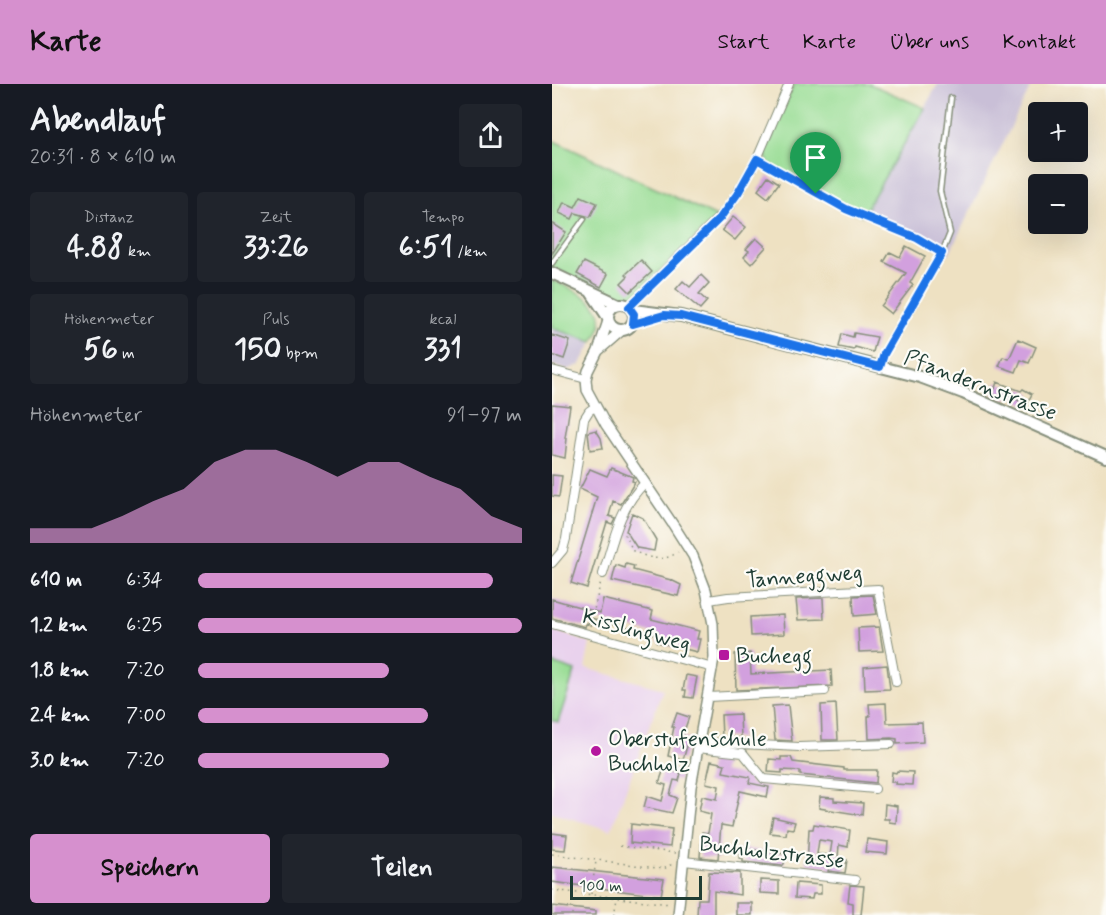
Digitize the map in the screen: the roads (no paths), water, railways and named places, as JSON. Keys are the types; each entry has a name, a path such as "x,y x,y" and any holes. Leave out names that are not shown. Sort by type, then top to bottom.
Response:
{"main road":[{"name":"Pfandernstrasse","path":"552,273 627,307 686,318 920,378 963,393 1106,457"},
{"path":"591,292 613,328 621,331 630,328 635,317 627,307 611,308 608,319"},
{"name":"Pfandernstrasse","path":"633,324 664,315"}],"street":[{"path":"627,307 720,218 738,193 757,159 789,84"},
{"path":"552,370 586,379 608,319"},
{"path":"598,351 621,331"},
{"name":"Buchholzstrasse","path":"586,379 589,394 596,406 687,545 709,600 714,641 713,668 691,787 679,910"},
{"path":"552,563 563,550 566,539 584,419 596,406"},
{"path":"603,574 619,519 629,501 645,483"},
{"name":"Tanneggweg","path":"709,600 878,589 896,682"},
{"name":"Kisslingweg","path":"552,624 713,668"},
{"path":"708,697 825,692"},
{"path":"698,745 799,747 891,744"},
{"path":"698,745 743,753 764,779 875,789"},
{"name":"Buchholzstrasse","path":"684,860 855,880"}],"lane":[{"path":"880,367 884,354 942,253 950,233 940,191 951,98"},
{"path":"757,159 853,213 917,238 942,253"},
{"path":"552,263 584,219"}],"place":[{"name":"Buchegg","path":"724,655"},
{"name":"Oberstufenschule Buchholz","path":"596,751"}]}
